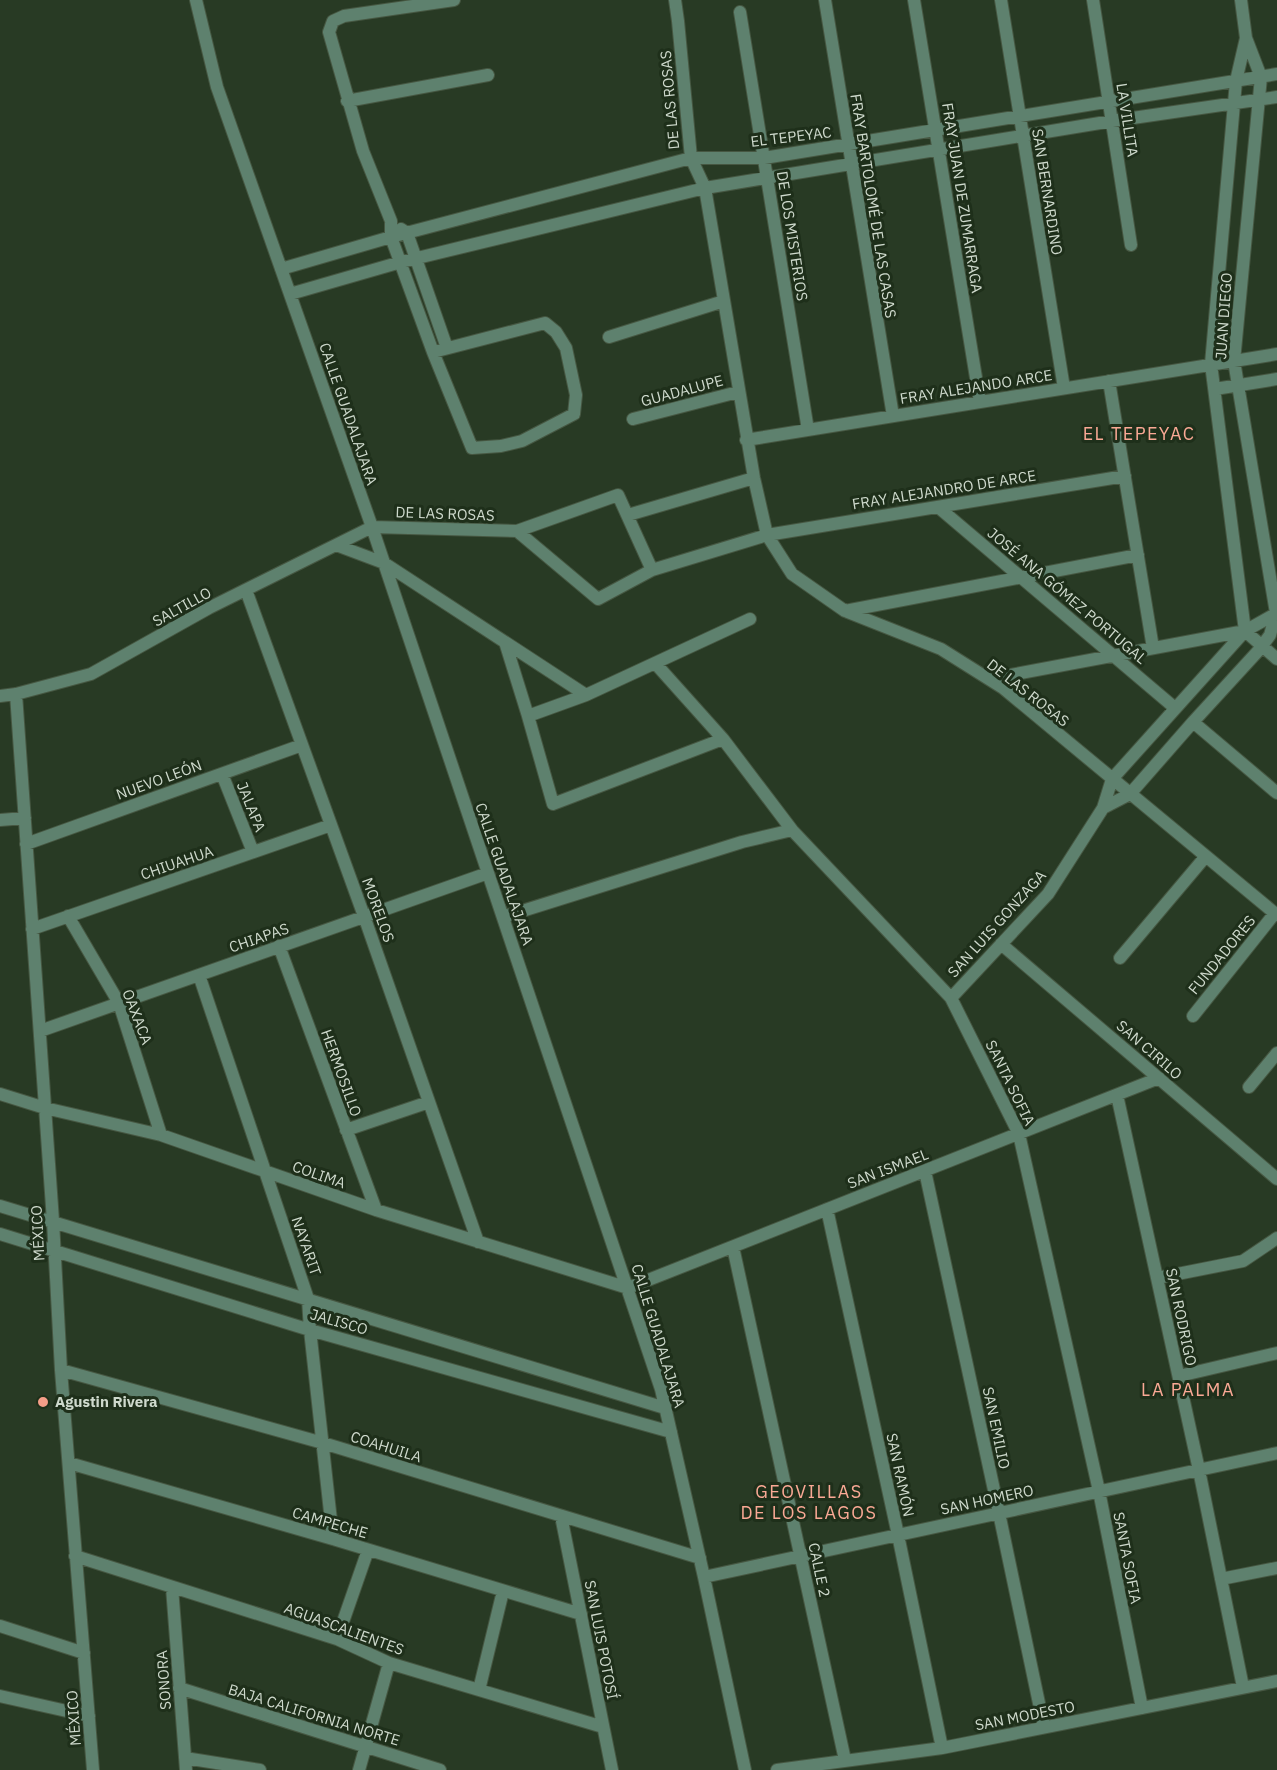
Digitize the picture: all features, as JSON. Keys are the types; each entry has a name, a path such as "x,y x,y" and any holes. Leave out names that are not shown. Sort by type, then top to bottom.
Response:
{"street":[{"name":"CALLE GUADALAJARA","path":"196,0 217,87 372,527 628,1288 671,1432 745,1770"},
{"path":"433,352 545,323 556,332 566,348 576,395 574,414 522,441 501,446 472,448 433,352 391,237 391,221 363,151 347,101 328,32 333,21 344,16 454,0"},
{"name":"DE LAS ROSAS","path":"675,0 691,158 705,188 746,440 767,535 792,574 845,611 941,649 1003,688 1276,914"},
{"name":"FRAY BARTOLOMÉ DE LAS CASAS","path":"825,0 892,416"},
{"name":"FRAY JUAN DE ZUMARRAGA","path":"915,0 980,402"},
{"name":"SAN BERNARDINO","path":"1001,0 1064,388"},
{"name":"LA VILLITA","path":"1093,0 1131,245"},
{"name":"JUAN DIEGO","path":"1130,794 1263,646 1270,635 1276,613 1234,361 1261,77 1246,38 1241,0"},
{"name":"DE LOS MISTERIOS","path":"740,12 808,430"},
{"name":"JUAN DIEGO","path":"1245,631 1211,364 1236,81 1246,38"},
{"name":"EL TEPEYAC","path":"281,269 391,237 691,158 764,158 1277,74"},
{"path":"347,101 488,75"},
{"path":"290,294 415,258 705,188 1112,121 1277,98"},
{"path":"391,221 407,233 447,348"},
{"path":"609,337 724,301"},
{"name":"FRAY ALEJANDO ARCE","path":"746,440 1277,354"},
{"path":"1215,389 1277,379"},
{"path":"1108,381 1153,648"},
{"name":"GUADALUPE","path":"633,419 738,392"},
{"name":"FRAY ALEJANDRO DE ARCE","path":"652,570 767,535 1125,476"},
{"path":"628,515 754,478"},
{"name":"DE LAS ROSAS","path":"372,527 517,531 618,495 652,570"},
{"name":"JOSÉ ANA GÓMEZ PORTUGAL","path":"938,507 1175,708"},
{"name":"SALTILLO","path":"0,696 16,694 91,674 209,608 372,527"},
{"path":"517,531 598,599 652,570"},
{"path":"336,545 384,563 586,695"},
{"path":"845,611 1138,555"},
{"name":"MORELOS","path":"246,590 364,916 478,1242"},
{"path":"989,680 1245,631 1276,613"},
{"path":"528,716 586,695 750,619"},
{"path":"1245,631 1277,659"},
{"name":"SAN LUIS GONZAGA","path":"951,998 1048,894 1103,808 1112,779 1245,631"},
{"path":"505,642 553,804 723,739"},
{"name":"SANTA SOFIA","path":"655,663 723,739 792,830 951,998 1019,1134 1099,1491 1142,1708"},
{"name":"MÉXICO","path":"16,694 54,1221 61,1370 93,1770"},
{"path":"1193,722 1277,793"},
{"name":"NUEVO LEÓN","path":"26,844 302,745"},
{"name":"JALAPA","path":"222,774 254,852"},
{"name":"SAN LUIS GONZAGA","path":"1103,808 1130,794"},
{"path":"0,820 25,818"},
{"name":"CHIUAHUA","path":"32,929 331,825"},
{"path":"503,917 742,842 792,830"},
{"path":"1120,958 1206,856"},
{"name":"CHIAPAS","path":"40,1031 488,873"},
{"name":"FUNDADORES","path":"1193,1016 1276,914"},
{"name":"OAXACA","path":"68,916 119,1003 161,1135"},
{"name":"SAN CIRILO","path":"1001,944 1277,1179"},
{"name":"HERMOSILLO","path":"279,946 376,1210"},
{"name":"NAYARIT","path":"199,975 308,1299 333,1539"},
{"path":"1249,1087 1277,1053"},
{"name":"SAN ISMAEL","path":"628,1288 1159,1078"},
{"name":"COLIMA","path":"0,1094 45,1108 161,1135 376,1210 628,1288"},
{"name":"SAN RODRIGO","path":"1117,1095 1199,1470 1243,1688"},
{"path":"346,1130 429,1102"},
{"name":"SAN EMILIO","path":"925,1171 1044,1727"},
{"name":"JALISCO","path":"0,1206 665,1408"},
{"name":"SAN RAMÓN","path":"827,1209 942,1748"},
{"name":"JALISCO","path":"0,1234 310,1329 671,1432"},
{"path":"1157,1278 1243,1261 1277,1238"},
{"name":"CALLE 2","path":"733,1247 845,1760"},
{"path":"1179,1376 1277,1353"},
{"name":"COAHUILA","path":"61,1370 323,1443 700,1558"},
{"name":"SAN HOMERO","path":"704,1577 1277,1453"},
{"name":"CAMPECHE","path":"69,1463 581,1614"},
{"name":"SAN LUIS POTOSÍ","path":"561,1516 612,1770"},
{"path":"337,1639 369,1550"},
{"name":"AGUASCALIENTES","path":"75,1556 337,1639 389,1663 603,1727"},
{"path":"1221,1579 1277,1568"},
{"name":"SONORA","path":"172,1587 185,1764"},
{"path":"479,1690 503,1591"},
{"path":"0,1626 84,1653"},
{"path":"359,1770 389,1663"},
{"name":"SAN MODESTO","path":"777,1770 942,1748 1277,1681"},
{"name":"BAJA CALIFORNIA NORTE","path":"179,1688 440,1770"},
{"path":"0,1696 89,1716"},
{"path":"185,1764 260,1770"}],"place":[{"name":"Agustin Rivera","path":"43,1402"}],"district":[{"name":"EL TEPEYAC","path":"1139,434"},
{"name":"LA PALMA","path":"1188,1390"},
{"name":"GEOVILLAS DE LOS LAGOS","path":"809,1502"}]}
